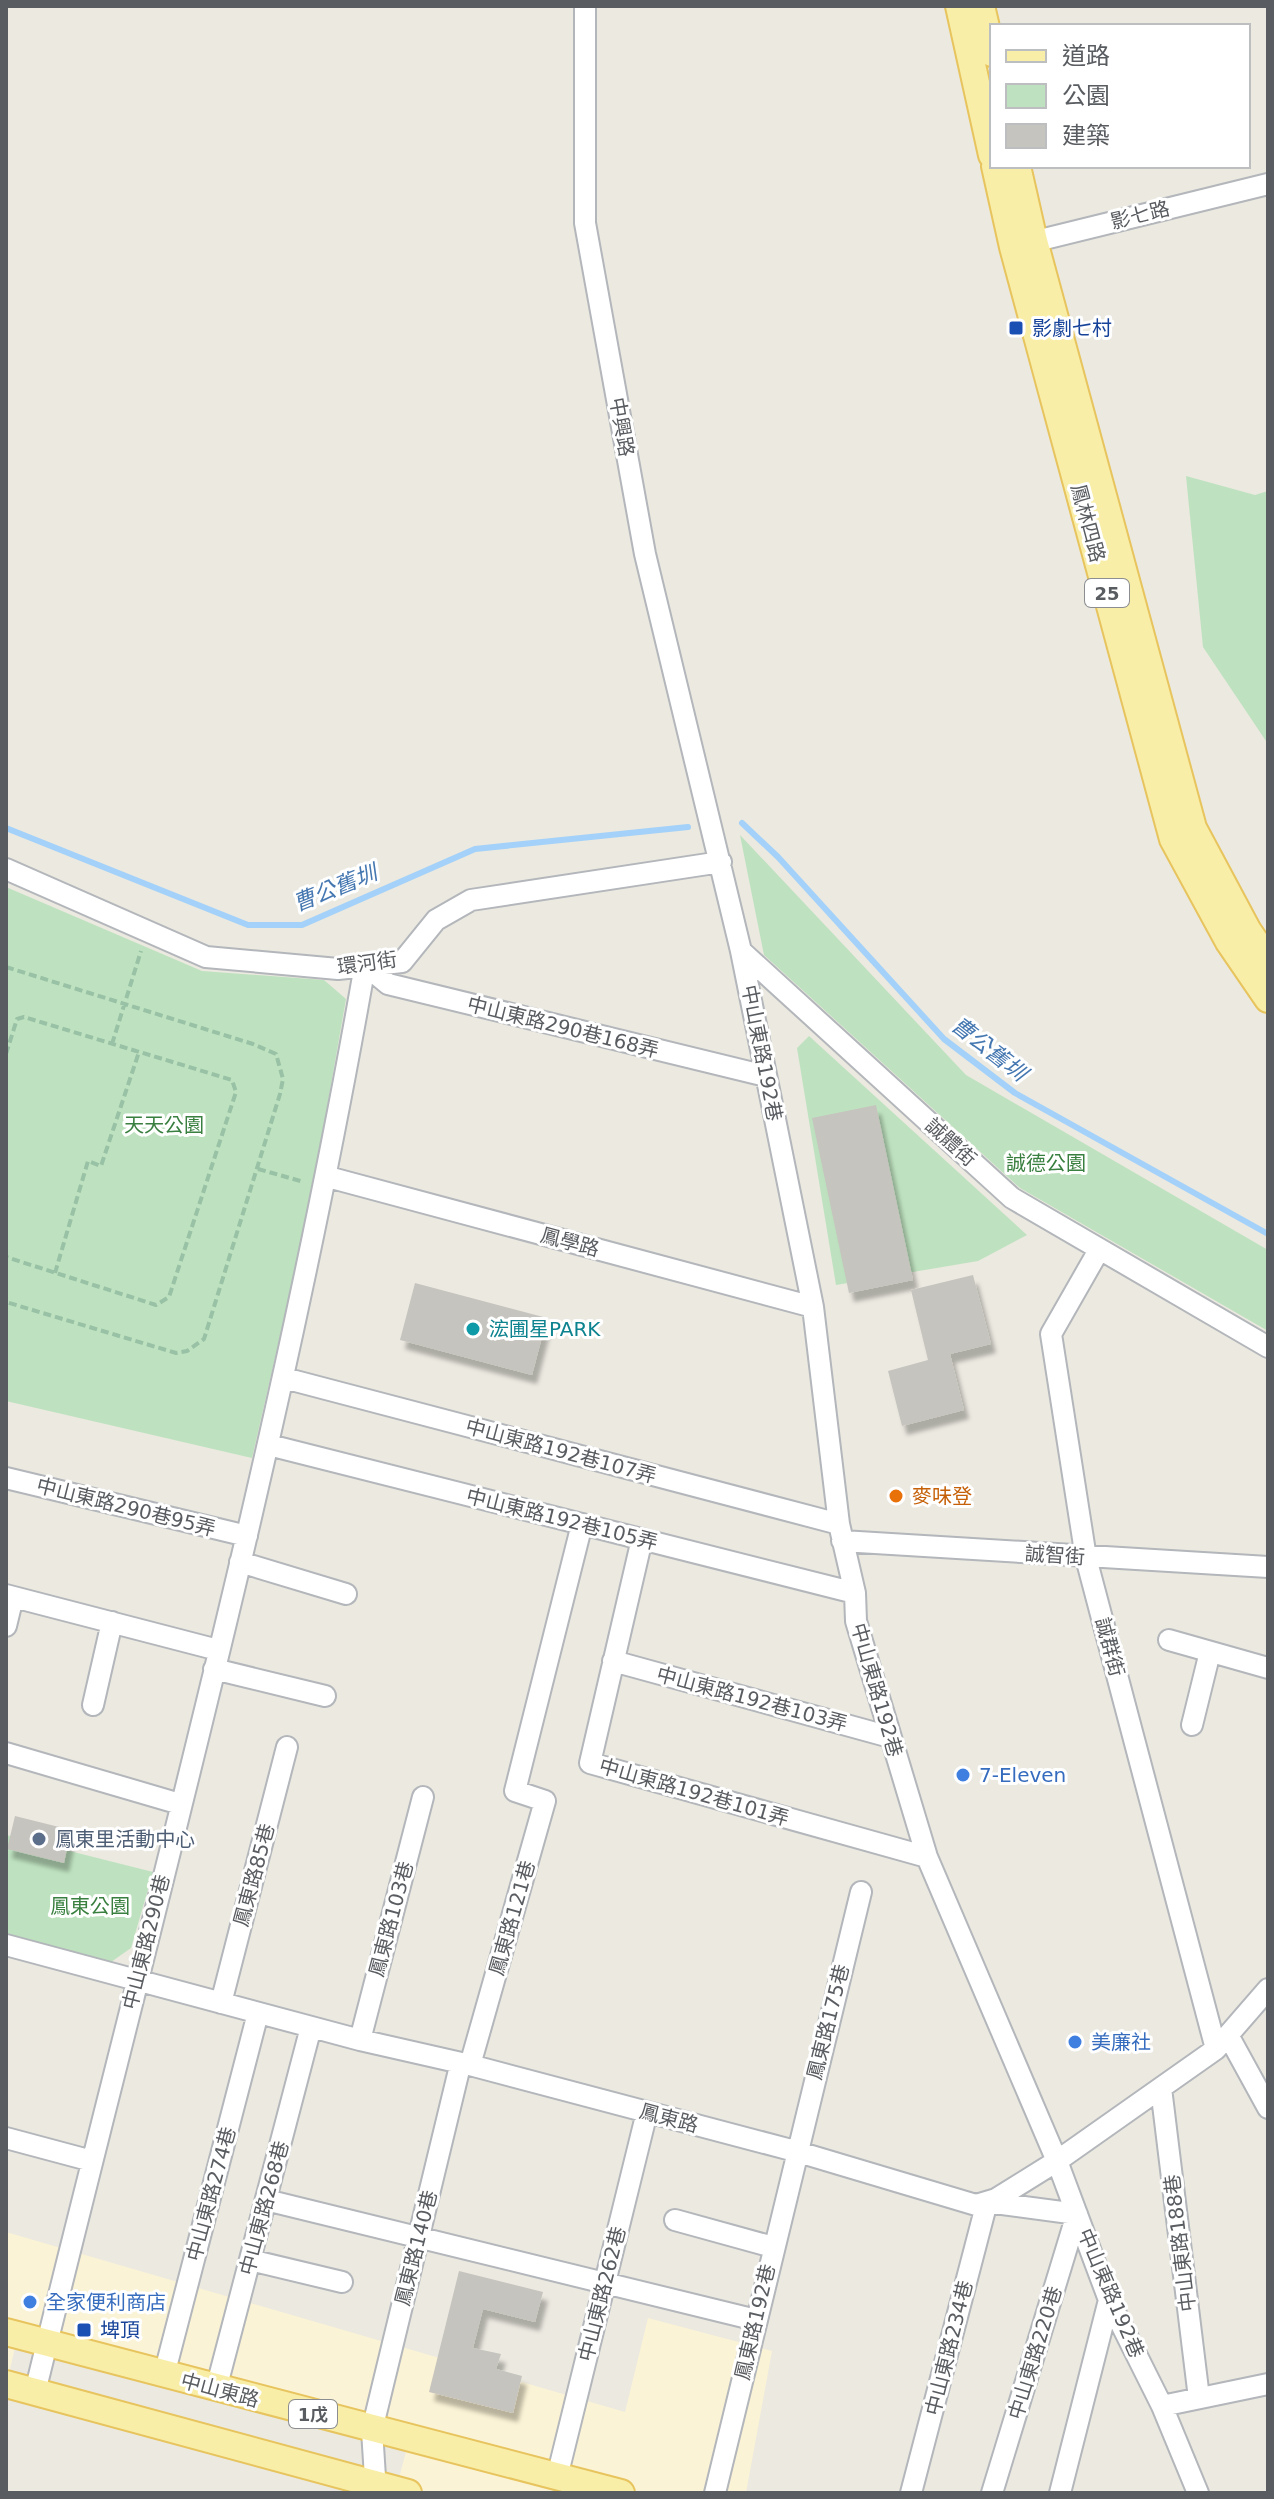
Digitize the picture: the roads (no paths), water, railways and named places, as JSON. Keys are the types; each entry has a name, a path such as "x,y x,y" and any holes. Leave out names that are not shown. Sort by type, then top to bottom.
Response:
{"main road":[{"path":"959,6 990,146"},
{"path":"981,6 990,44"},
{"name":"鳳林四路","path":"996,168 1024,244 1193,828 1248,931 1268,960"},
{"name":"鳳林四路","path":"1017,168 1024,244 1173,839 1229,942 1268,999"},
{"name":"中山東路","path":"6,2332 621,2493"},
{"path":"6,2384 378,2489 408,2493"}],"street":[{"name":"中興路","path":"585,6 585,223 645,554 716,840"},
{"name":"影七路","path":"1024,244 1268,184"},
{"name":"中山東路192巷","path":"716,840 813,1307 840,1532 855,1593 856,1621 927,1857 1057,2161 1109,2300 1162,2406 1198,2493"},
{"name":"環河街","path":"6,869 206,957 338,969 402,962 436,920 471,900 721,862"},
{"name":"誠體街","path":"741,951 1012,1198 1268,1347"},
{"name":"中山東路290巷168弄","path":"365,965 388,984 766,1076"},
{"name":"中山東路290巷","path":"35,2392 269,1445 327,1182 365,965"},
{"name":"鳳學路","path":"327,1182 813,1307"},
{"name":"誠群街","path":"1099,1250 1051,1334 1086,1558 1222,2042 1268,2108"},
{"name":"中山東路192巷107弄","path":"284,1378 840,1532"},
{"name":"中山東路192巷105弄","path":"269,1445 855,1593"},
{"name":"中山東路290巷95弄","path":"6,1478 247,1536"},
{"name":"鳳東路121巷","path":"465,2066 545,1801 515,1791 582,1524"},
{"name":"誠智街","path":"840,1532 1086,1558 1268,1567"},
{"name":"中山東路192巷101弄","path":"642,1539 590,1763 927,1857"},
{"path":"240,1562 346,1594"},
{"path":"6,1626 10,1596 112,1622 325,1696"},
{"path":"93,1705 112,1622"},
{"path":"1169,1640 1268,1668"},
{"path":"1192,1725 1210,1652"},
{"name":"中山東路192巷103弄","path":"613,1661 890,1737"},
{"name":"鳳東路85巷","path":"221,2003 287,1747"},
{"path":"6,1753 180,1804"},
{"name":"鳳東路103巷","path":"360,2040 423,1797"},
{"name":"鳳東路175巷","path":"795,2151 861,1892"},
{"name":"鳳東路","path":"6,1945 360,2040 795,2151 976,2205 987,2202 1077,2214"},
{"path":"987,2202 1057,2161 1222,2042 1268,1989"},
{"name":"中山東路274巷","path":"164,2375 258,2013"},
{"name":"中山東路268巷","path":"216,2389 311,2027"},
{"name":"鳳東路140巷","path":"372,2430 418,2237 465,2066"},
{"name":"中山東路188巷","path":"1161,2088 1199,2398"},
{"name":"中山東路262巷","path":"557,2477 647,2112"},
{"path":"6,2138 92,2161"},
{"name":"鳳東路192巷","path":"715,2493 795,2151"},
{"path":"266,2200 756,2320"},
{"name":"中山東路234巷","path":"911,2493 987,2202"},
{"name":"中山東路220巷","path":"992,2493 1077,2214"},
{"path":"675,2220 773,2247"},
{"path":"250,2260 342,2282"},
{"path":"1060,2493 1109,2300"},
{"path":"1162,2406 1268,2384"},
{"path":"372,2430 378,2489"}],"waterway":[{"name":"曹公舊圳","path":"742,823 778,857 944,1039 1015,1093 1268,1234"},
{"name":"曹公舊圳","path":"6,828 248,925 302,925 475,849 688,827"}],"place":[{"name":"影劇七村","path":"1016,328"},
{"name":"浤圃星PARK","path":"473,1329"},
{"name":"麥味登","path":"896,1496"},
{"name":"7-Eleven","path":"963,1775"},
{"name":"鳳東里活動中心","path":"39,1839"},
{"name":"美廉社","path":"1075,2042"},
{"name":"全家便利商店","path":"30,2302"},
{"name":"埤頂","path":"84,2330"}],"park label":[{"name":"天天公園","path":"164,1125"},
{"name":"誠德公園","path":"1046,1163"},
{"name":"鳳東公園","path":"90,1906"}]}
